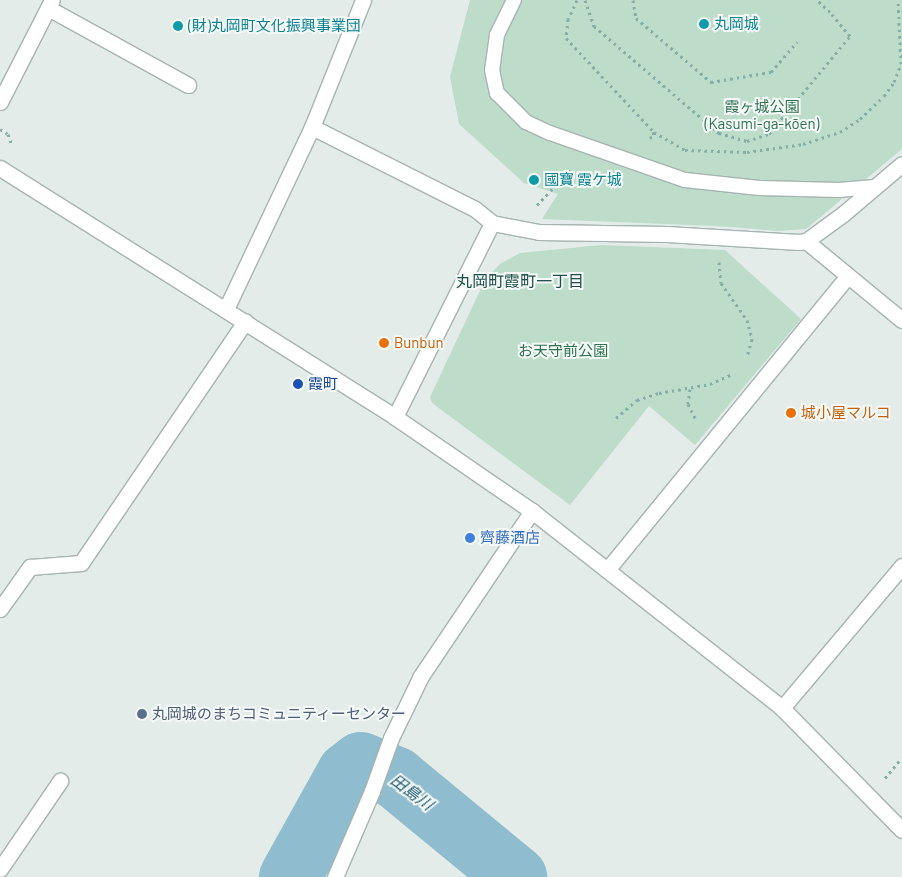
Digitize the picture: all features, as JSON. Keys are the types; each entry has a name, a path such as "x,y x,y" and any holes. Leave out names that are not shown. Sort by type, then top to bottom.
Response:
{"street":[{"path":"226,309 312,127 363,0"},
{"path":"0,102 50,4 188,85"},
{"path":"312,127 475,209 492,223 539,232 667,234 806,241 843,214 902,164"},
{"path":"0,168 395,417 532,511 782,708 902,830"},
{"path":"395,417 492,223"},
{"path":"806,241 902,320"},
{"path":"607,570 848,276"},
{"path":"0,609 30,567 81,563 245,322"},
{"path":"334,877 372,791 391,738 421,676 532,511"},
{"path":"782,708 902,566"},
{"path":"0,869 60,782"}],"lane":[{"path":"514,0 497,35 492,70 497,93 526,122 550,134 686,180 760,188 839,190 875,187"}],"path":[{"path":"577,0 568,19 566,38 654,132 685,150 747,152 803,144 840,132 860,119 884,96 894,82 901,64 898,0"},
{"path":"585,0 594,26 719,134 747,141 769,134 850,36 817,0"},
{"path":"633,0 636,18 711,82 771,72 797,42"},
{"path":"641,138 648,140 654,132"},
{"path":"517,228 590,148"},
{"path":"720,237 718,263 721,283 747,320 752,339 747,357 741,363"},
{"path":"616,418 636,400 659,393 710,384 730,376 736,370"},
{"path":"883,780 902,758"}],"green space":[{"name":"霞ヶ城公園 (Kasumi-ga-kōen)","path":"470,0 902,0 902,149 806,229 778,231 716,226 542,219 558,194 524,183 459,124 450,77"},
{"name":"お天守前公園","path":"602,245 725,250 801,319 695,445 649,406 570,505 432,403 430,397 485,280 500,264 520,253"}],"waterway":[{"name":"田島川","path":"290,877 348,773 361,763 396,778 516,877"}],"place":[{"name":"丸岡城","path":"704,24"},
{"name":"(財)丸岡町文化振興事業団","path":"178,26"},
{"name":"國寶 霞ケ城","path":"534,180"},
{"name":"Bunbun","path":"384,343"},
{"name":"霞町","path":"298,384"},
{"name":"城小屋マルコ","path":"791,413"},
{"name":"齊藤酒店","path":"470,538"},
{"name":"丸岡城のまちコミュニティーセンター","path":"142,714"}],"district":[{"name":"丸岡町霞町一丁目","path":"520,281"}]}
